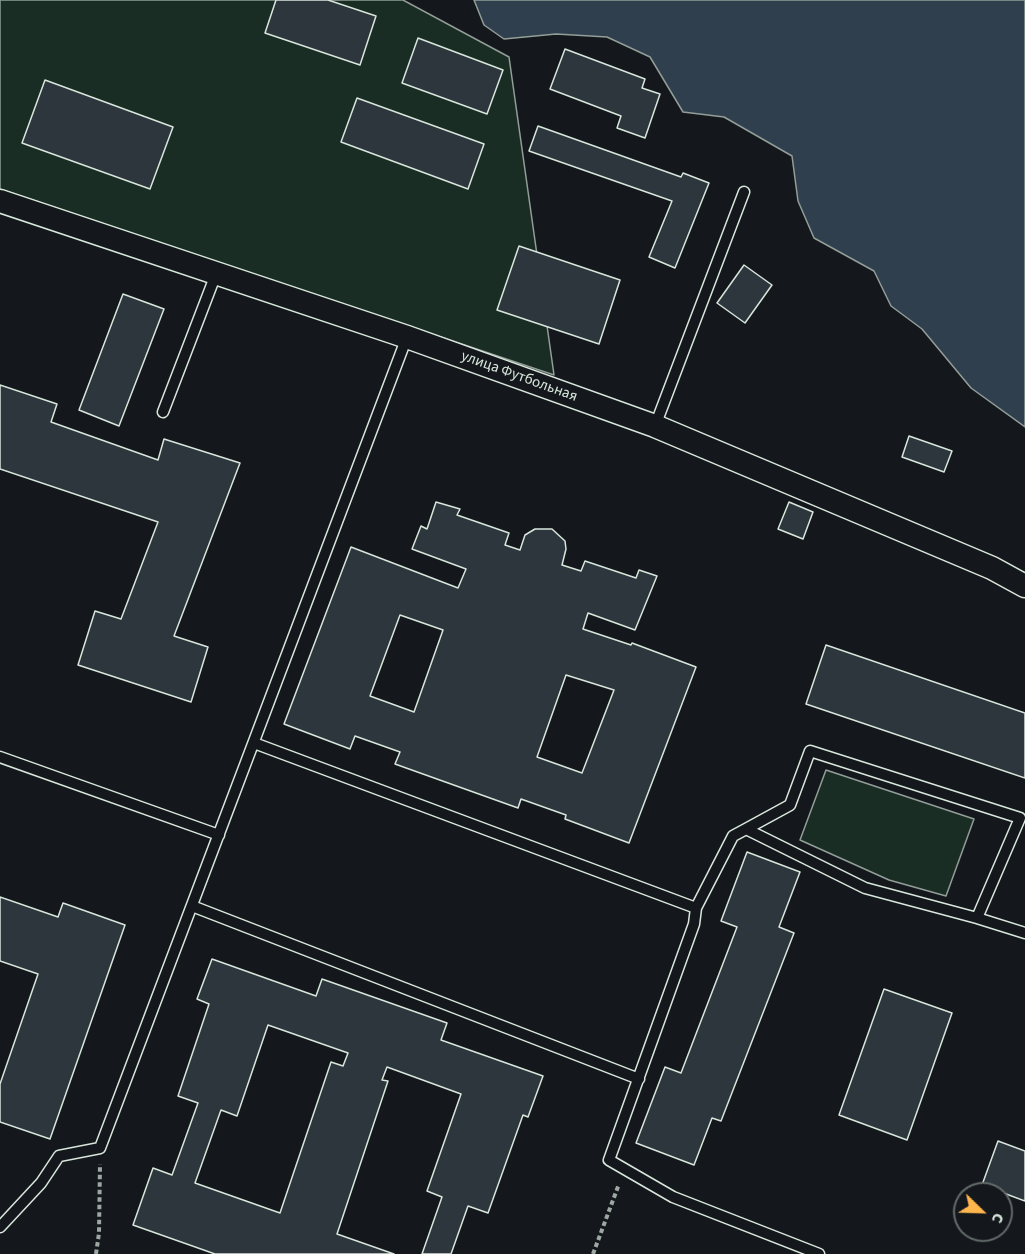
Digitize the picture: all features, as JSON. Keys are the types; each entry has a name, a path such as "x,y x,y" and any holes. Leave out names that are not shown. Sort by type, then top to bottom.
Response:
{"street":[{"name":"улица Футбольная","path":"0,201 407,337 654,426 992,568 1025,586"}],"lane":[{"path":"654,426 744,192"},
{"path":"163,412 216,274"},
{"path":"0,1227 41,1183 58,1156 100,1148 407,337"},
{"path":"254,743 696,908"},
{"path":"819,1254 673,1197 609,1160 694,924 696,908 733,836 790,805 810,751 1020,818 977,918"},
{"path":"0,757 219,835"},
{"path":"746,829 865,888 1025,933"},
{"path":"192,906 639,1079"}],"path":[{"path":"96,1254 99,1233 100,1148"},
{"path":"593,1254 624,1169"}],"green space":[{"path":"0,0 403,0 509,57 554,375 0,189"},
{"path":"826,770 974,819 946,896 889,880 800,840"}],"water":[{"path":"474,0 1025,0 1025,427 971,388 922,329 891,306 874,271 814,238 798,201 792,156 724,117 683,112 650,57 607,37 556,34 504,39 484,25"}],"building":[{"path":"276,0 328,0 376,16 360,65 265,33"},
{"path":"418,38 503,70 487,114 402,83"},
{"path":"565,49 645,79 642,88 660,94 645,138 617,128 621,116 550,89"},
{"path":"45,80 173,127 150,189 22,143"},
{"path":"357,98 484,144 468,189 341,142"},
{"path":"538,126 681,177 683,173 709,183 675,268 649,257 672,201 529,151"},
{"path":"519,246 620,280 599,344 497,310"},
{"path":"744,265 772,285 745,323 717,303"},
{"path":"123,294 164,309 119,426 79,410"},
{"path":"0,385 57,404 51,422 158,460 164,439 240,463 174,636 208,647 191,702 78,665 95,611 121,619 158,522 0,469"},
{"path":"909,436 952,451 944,472 902,457"},
{"path":"436,502 460,509 457,515 509,533 505,545 520,550 525,535 535,529 552,529 565,541 566,549 562,565 581,571 585,561 636,578 639,570 657,576 635,630 588,613 583,629 631,645 632,643 696,667 629,843 565,819 566,815 521,799 518,808 395,764 400,752 355,736 350,749 284,724 351,547 458,588 466,569 412,549 421,526 427,529","holes":["400,615 443,630 414,712 370,696","566,675 614,690 582,773 537,757"]},
{"path":"789,502 813,512 803,539 778,529"},
{"path":"826,645 1025,713 1025,778 806,704"},
{"path":"747,852 800,872 779,927 794,933 721,1121 712,1118 694,1165 636,1143 665,1067 681,1073 737,927 721,921"},
{"path":"0,897 58,917 63,903 125,925 50,1139 0,1122 0,1084 38,974 0,961"},
{"path":"212,959 316,996 322,979 447,1023 441,1040 543,1076 528,1117 523,1115 488,1213 468,1206 451,1254 422,1254 442,1197 427,1191 461,1094 387,1067 382,1080 388,1081 337,1234 394,1254 215,1254 133,1225 153,1168 172,1175 198,1103 178,1096 209,1004 197,999","holes":["268,1025 348,1053 343,1066 331,1062 280,1213 195,1183 221,1110 237,1116"]},
{"path":"884,989 952,1013 907,1140 839,1115"},
{"path":"998,1141 1025,1151 1025,1201 1013,1197 1013,1182 983,1182"}]}
